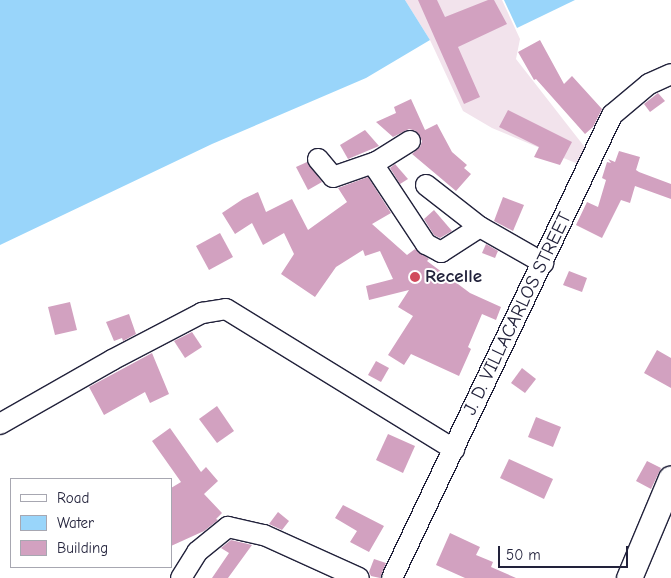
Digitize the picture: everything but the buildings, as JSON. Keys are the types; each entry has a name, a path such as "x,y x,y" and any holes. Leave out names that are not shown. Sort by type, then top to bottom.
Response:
{"main road":[{"path":"629,578 671,478"}],"street":[{"name":"J. D. VILLACARLOS STREET","path":"392,578 612,115 649,84 671,74"},
{"path":"318,159 333,177 376,162 410,141"},
{"path":"376,162 377,170 420,236 435,251 441,252 454,246 480,227"},
{"path":"426,185 480,227 542,262"},
{"path":"0,424 112,360 202,313 226,309 454,449"},
{"path":"181,578 197,552 228,527 264,535 359,578"}],"shaded area":[{"path":"405,0 502,0 520,39 516,59 587,150 578,164 492,128 463,111 430,40"}],"water":[{"path":"0,0 405,0 430,40 366,78 212,144 0,245"},
{"path":"504,0 575,0 517,28"}],"place":[{"name":"Recelle","path":"415,277"}]}
